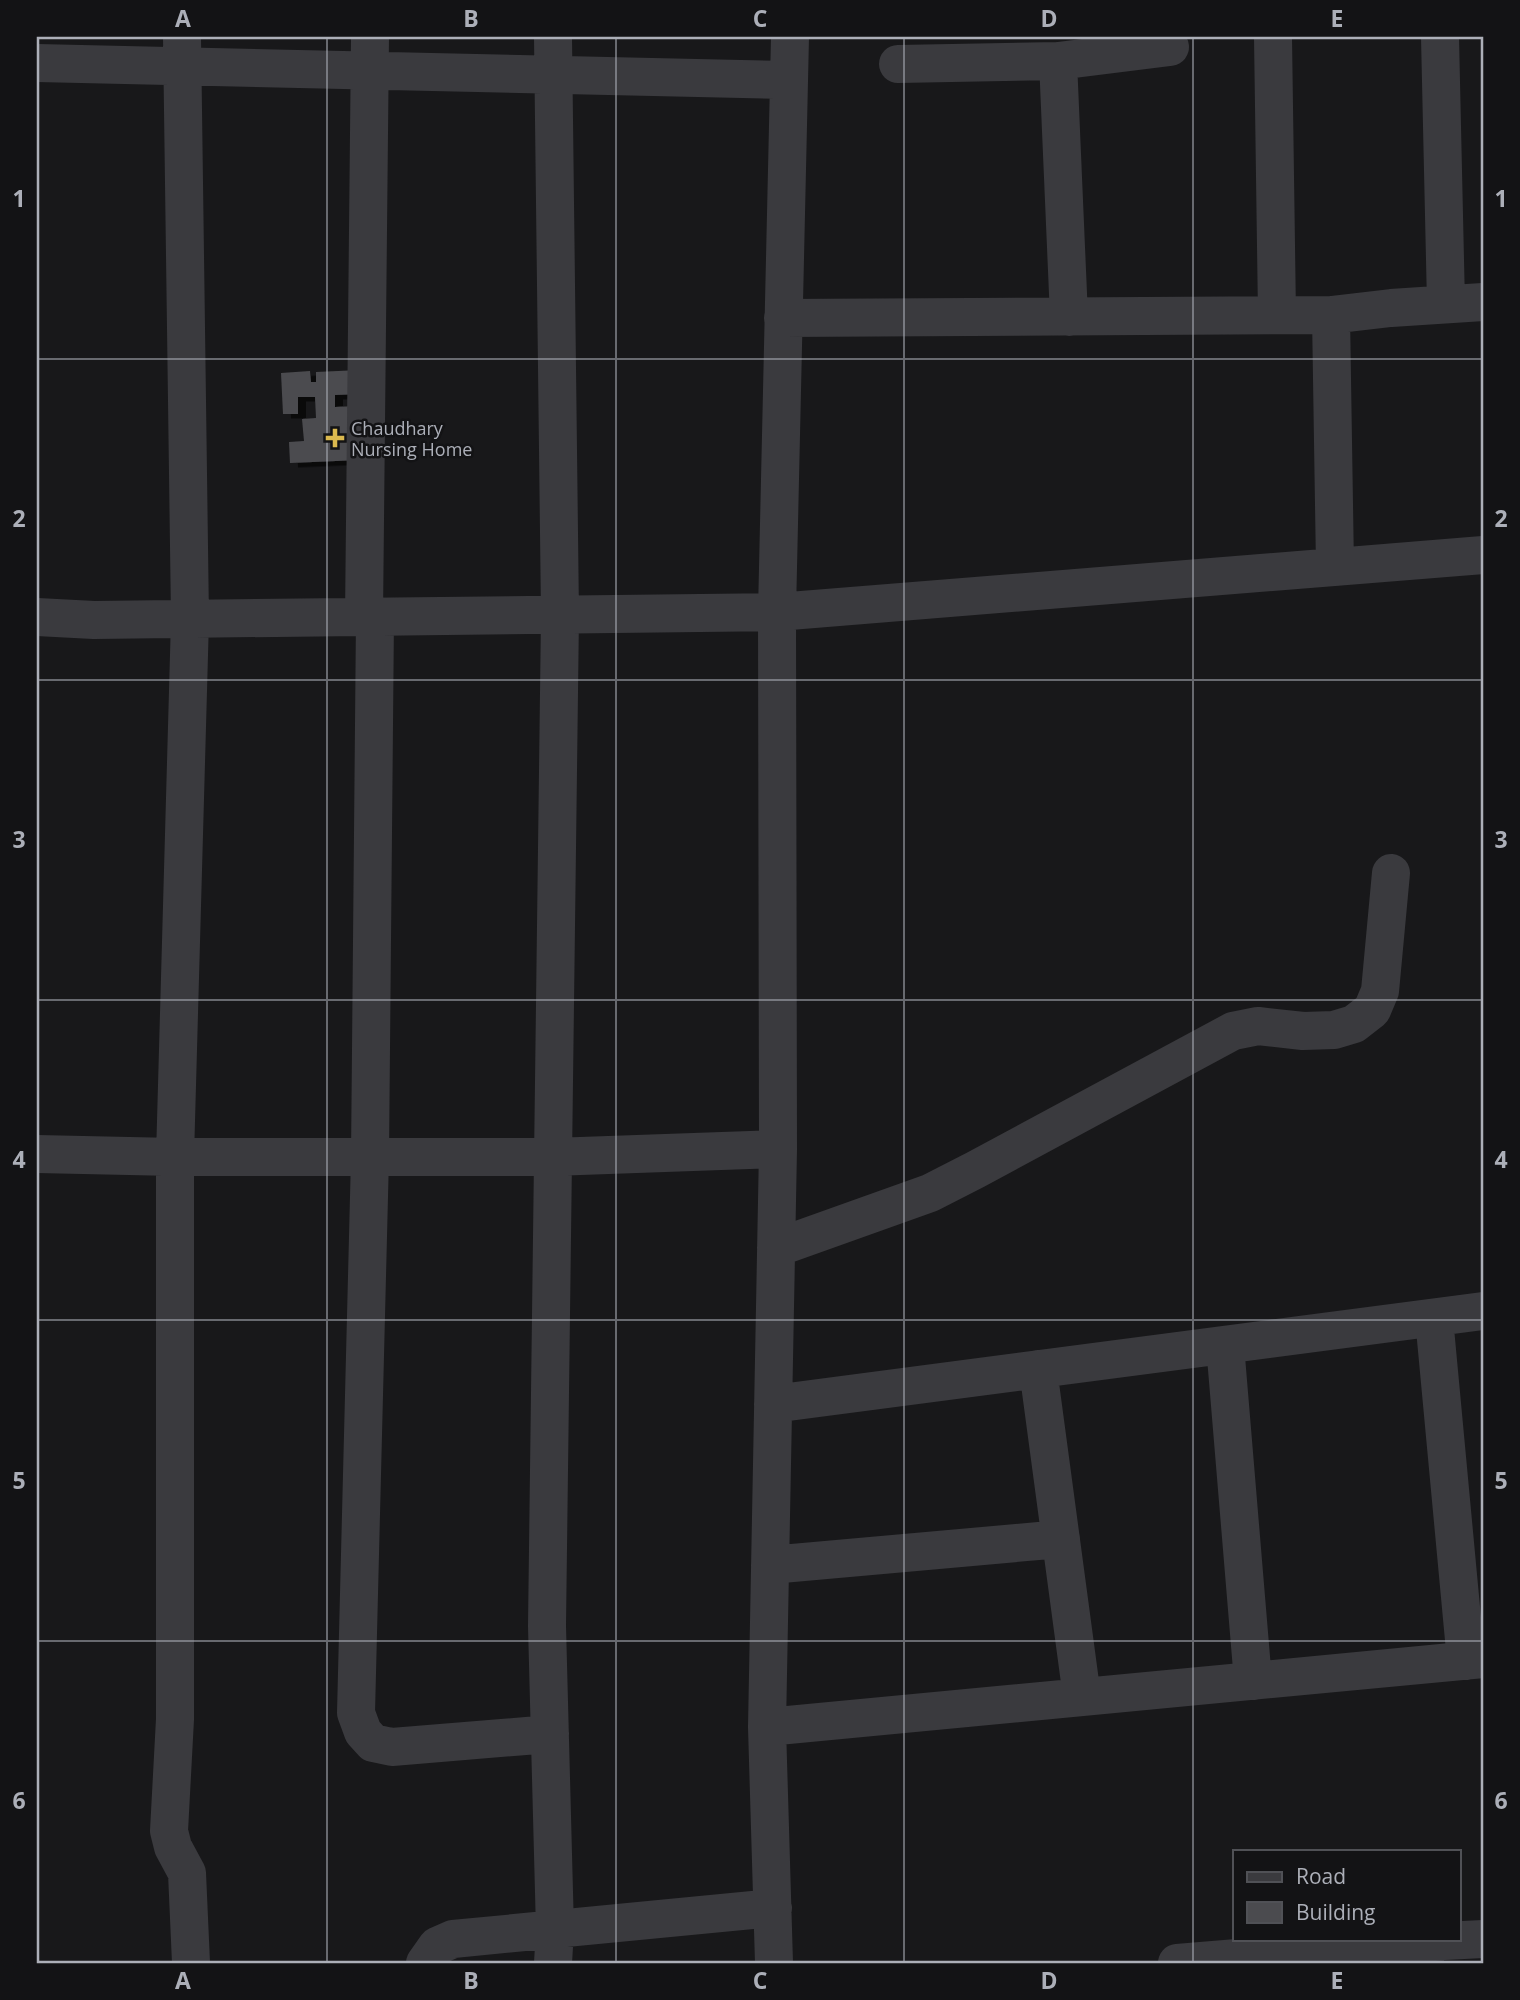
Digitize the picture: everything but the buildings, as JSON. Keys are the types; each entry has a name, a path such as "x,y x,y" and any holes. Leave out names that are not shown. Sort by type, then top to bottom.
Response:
{"street":[{"path":"553,37 560,615 547,1626 554,1947"},
{"path":"774,1963 767,1727 778,1149 777,612 790,37"},
{"path":"1273,37 1277,315"},
{"path":"783,318 1331,315 1465,303 1440,37"},
{"path":"898,64 1058,61 1170,47"},
{"path":"37,63 182,52 369,54 553,75 789,80"},
{"path":"182,52 190,619 175,1157 175,1719 169,1831 173,1847 187,1873 191,1963"},
{"path":"369,54 370,1157 356,1713 363,1732 373,1744 392,1747 550,1734"},
{"path":"1058,61 1069,317"},
{"path":"1331,315 1335,567"},
{"path":"37,617 94,620 777,612 1483,555"},
{"path":"776,1248 930,1193 1233,1031 1258,1027 1303,1031 1334,1030 1354,1024 1371,1010 1380,991 1391,873"},
{"path":"37,1154 175,1157 552,1157 778,1149"},
{"path":"773,1404 1483,1311"},
{"path":"767,1727 1475,1660 1434,1318"},
{"path":"1225,1345 1253,1681"},
{"path":"1038,1369 1082,1697"},
{"path":"770,1565 1061,1539"},
{"path":"425,1963 437,1946 453,1939 554,1947 773,1908"},
{"path":"1177,1963 1425,1953 1483,1939"}],"place":[{"name":"Chaudhary Nursing Home","path":"335,438"}]}
